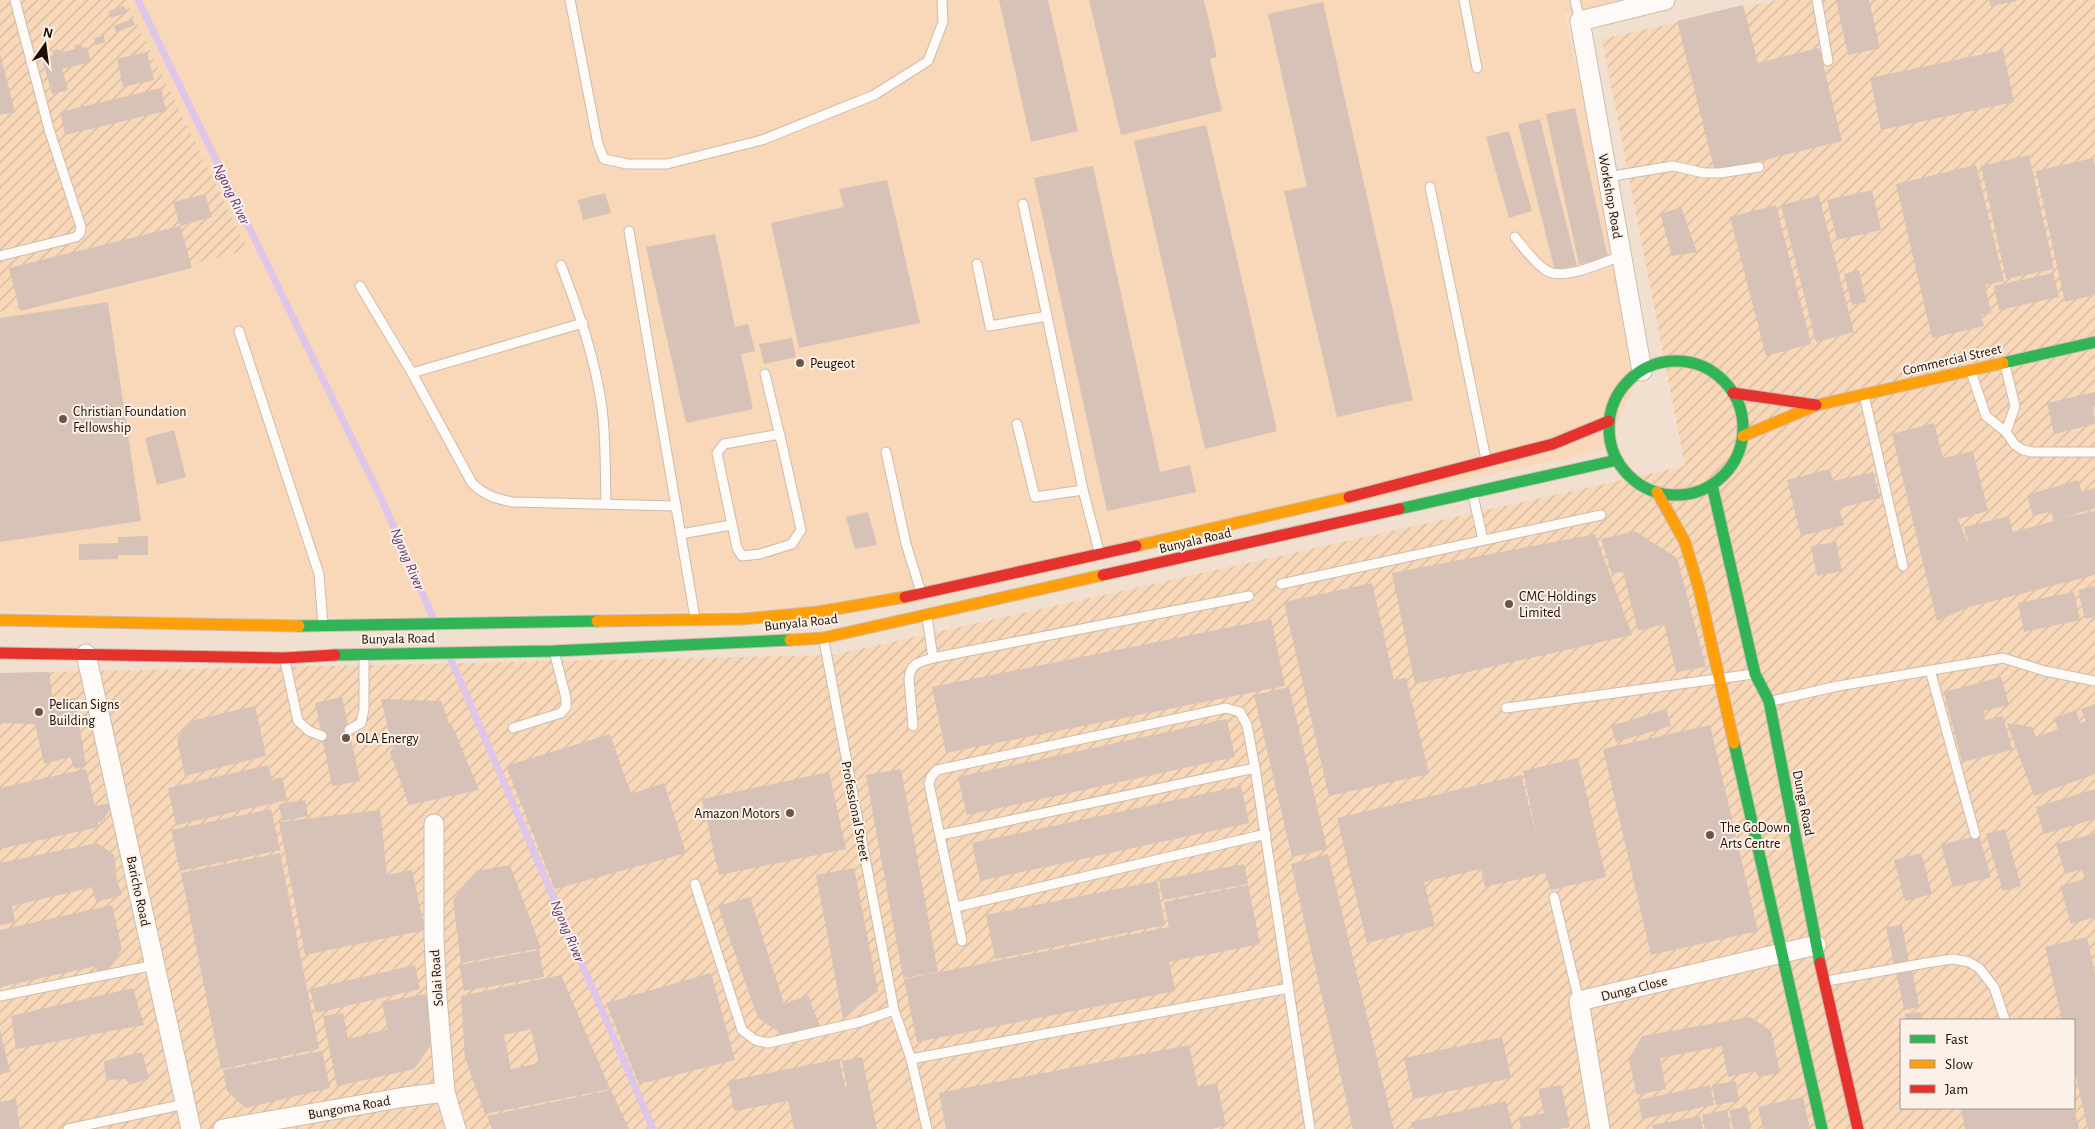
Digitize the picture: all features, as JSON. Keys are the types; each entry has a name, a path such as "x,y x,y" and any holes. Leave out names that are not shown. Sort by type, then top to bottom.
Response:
{"main road":[{"name":"Commercial Street","path":"1743,436 1817,406 2095,342"},
{"path":"1666,362 1692,364 1715,374 1733,393 1742,414 1743,436 1738,455 1728,472 1712,485 1686,495 1657,492 1634,480 1617,460 1610,441 1609,421 1614,401 1626,384 1642,370 1666,362"},
{"name":"Commercial Street","path":"1733,393 1817,406"},
{"name":"Bunyala Road","path":"0,620 324,626 742,619 820,625 1102,565 1553,444 1609,421"},
{"name":"Bunyala Road","path":"0,652 284,658 364,653 554,651 718,644 924,604 1102,565 1472,492 1617,460"},
{"name":"Dunga Road","path":"1712,485 1755,674 1769,702 1816,945 1858,1129"},
{"path":"1657,492 1685,542 1699,589 1822,1129"}],"street":[{"path":"1580,21 1666,0"},
{"name":"Workshop Road","path":"1580,21 1642,370"},
{"name":"Baricho Road","path":"86,654 192,1129"},
{"name":"Solai Road","path":"434,824 434,938 445,1092 456,1129"},
{"name":"Dunga Close","path":"1579,1001 1816,945"},
{"path":"1579,1001 1600,1129"},
{"name":"Bungoma Road","path":"223,1129 405,1097 445,1092"}],"lane":[{"path":"0,256 76,237 80,233 81,227 49,128 15,0"},
{"path":"570,0 598,144 604,159 627,164 667,164 762,140 874,95 928,61 943,22 942,0"},
{"path":"1464,0 1477,68"},
{"path":"1575,0 1580,21"},
{"path":"1817,0 1828,61"},
{"path":"1607,177 1673,166 1704,173 1720,173 1760,167"},
{"path":"1430,187 1487,462"},
{"path":"1023,204 1082,490 1102,565"},
{"path":"629,232 696,620"},
{"path":"1515,237 1545,270 1554,274 1565,275 1622,256"},
{"path":"976,264 990,326 1047,316"},
{"path":"561,265 583,322 595,368 602,409 606,503"},
{"path":"360,286 412,372 472,483 482,493 496,499 513,502 676,506"},
{"path":"412,372 583,322"},
{"path":"239,331 319,574 324,626"},
{"path":"2005,363 2015,406 2006,432"},
{"path":"1970,370 1986,416 2006,432 2015,445 2023,450 2032,452 2095,452"},
{"path":"765,374 780,434 801,530 792,544 760,554 742,556 737,548 731,525 718,453 724,444 780,434"},
{"path":"1864,395 1903,566"},
{"path":"1016,424 1035,496 1082,490"},
{"path":"886,452 906,544 924,604 933,658"},
{"path":"1472,492 1484,540"},
{"path":"1281,584 1601,515"},
{"path":"681,534 731,525"},
{"path":"913,726 910,671 914,664 933,658 1249,596"},
{"name":"Professional Street","path":"820,625 894,1010 912,1059 927,1129"},
{"path":"513,728 561,714 566,707 566,698 554,651"},
{"path":"349,730 361,723 364,709 364,653"},
{"path":"284,658 298,721 309,731 322,736"},
{"path":"1769,702 1838,686 2003,658 2045,671 2095,681"},
{"path":"1930,670 1975,834"},
{"path":"1506,708 1755,674"},
{"path":"962,941 929,784 931,777 937,770 1226,708 1240,712 1247,724 1255,768 1310,1129"},
{"path":"941,835 1255,768"},
{"path":"956,907 1266,834"},
{"path":"695,884 742,1030 755,1040 768,1042 808,1034 860,1022 894,1010"},
{"path":"1554,897 1579,1001"},
{"path":"1824,981 1926,963 1953,960 1969,962 1979,968 1994,986 2005,1019"},
{"path":"0,996 155,965"},
{"path":"912,1059 1289,988"},
{"path":"68,1129 185,1104"}],"shaded area":[{"path":"0,0 1622,0 1564,14 1644,368 1603,450 864,608 208,621 0,610"},
{"path":"0,0 125,0 248,250 0,312"},
{"path":"1777,0 2095,0 2095,1129 0,1129 0,673 833,655 1685,466 1602,39"}],"building":[{"path":"999,0 1048,0 1078,131 1031,142"},
{"path":"1089,0 1204,0 1217,57 1210,59 1222,111 1121,135"},
{"path":"1836,0 1869,0 1880,48 1848,55"},
{"path":"1989,0 2016,0 2017,1 1990,6"},
{"path":"1323,2 1413,400 1337,417 1284,191 1307,187 1268,14"},
{"path":"1743,5 1758,63 1819,48 1842,141 1715,172 1677,21"},
{"path":"124,6 127,12 111,18 109,11"},
{"path":"133,19 135,25 116,32 114,26"},
{"path":"104,36 105,42 96,45 94,38"},
{"path":"81,44 82,48 87,47 91,62 62,69 68,90 52,94 42,58 53,55 52,51 59,49 60,53 75,49 74,46"},
{"path":"2003,50 2014,102 1881,130 1870,78"},
{"path":"147,52 154,80 123,87 117,59"},
{"path":"0,54 15,112 0,115"},
{"path":"161,88 166,111 65,135 60,112"},
{"path":"1575,108 1608,258 1579,264 1546,114"},
{"path":"1540,119 1577,266 1555,271 1518,124"},
{"path":"1206,125 1277,431 1205,449 1134,141"},
{"path":"1509,131 1532,211 1509,218 1486,137"},
{"path":"2029,155 2054,269 2006,279 1981,166"},
{"path":"2093,158 2095,167 2095,295 2065,302 2036,171"},
{"path":"1976,165 2004,281 1985,285 1991,313 1981,315 1984,326 1932,338 1896,184"},
{"path":"1093,166 1160,472 1190,465 1196,492 1107,511 1034,178"},
{"path":"887,180 920,323 799,348 771,223 844,207 839,189"},
{"path":"1872,190 1881,230 1837,240 1827,200"},
{"path":"605,193 611,213 583,220 578,200"},
{"path":"205,194 212,217 180,226 173,202"},
{"path":"1819,196 1854,332 1816,342 1781,205"},
{"path":"1776,205 1811,344 1766,356 1730,217"},
{"path":"1681,207 1697,252 1672,256 1660,214"},
{"path":"180,226 192,268 20,311 9,268"},
{"path":"715,234 735,327 748,324 755,351 741,354 753,409 686,423 646,247"},
{"path":"1859,270 1866,302 1852,305 1844,274"},
{"path":"2053,273 2059,297 1999,310 1994,286"},
{"name":"Christian Foundation Fellowship","path":"108,302 141,521 0,542 0,318"},
{"path":"792,338 796,357 764,364 759,344"},
{"path":"2095,392 2095,406 2093,407 2095,424 2054,434 2047,403"},
{"path":"1934,423 1943,458 1973,451 1988,511 1958,519 1970,548 1964,527 2009,516 2013,532 2054,521 2051,511 2033,516 2027,495 2078,480 2082,492 2095,488 2095,508 2062,518 2095,511 2095,575 1969,607 1937,621 1892,434"},
{"path":"174,430 186,477 157,485 145,438"},
{"path":"1830,469 1833,481 1873,472 1880,498 1839,508 1844,525 1801,536 1787,480"},
{"path":"868,512 877,545 855,549 846,517"},
{"path":"1635,531 1677,558 1706,667 1676,672 1664,624 1638,631 1623,572 1612,573 1601,539"},
{"name":"CMC Holdings Limited","path":"1595,534 1632,635 1415,684 1392,573"},
{"path":"148,536 148,555 118,555 118,559 79,560 79,544 118,543 118,537"},
{"path":"1836,542 1842,571 1817,576 1811,546"},
{"path":"1372,583 1394,680 1406,678 1429,774 1329,796 1284,602"},
{"path":"2095,586 2095,617 2085,619 2078,590"},
{"path":"2074,592 2080,620 2024,632 2018,603"},
{"path":"1271,619 1285,686 946,753 932,687"},
{"name":"Pelican Signs Building","path":"49,672 53,701 75,698 86,766 75,769 70,757 44,764 35,724 0,723 0,673"},
{"path":"2001,677 2009,705 1983,711 1985,720 2003,716 2012,750 1962,762 1944,692"},
{"path":"1289,687 1327,849 1292,857 1254,695"},
{"path":"342,697 360,781 332,786 315,703"},
{"path":"381,699 441,701 450,726 452,725 479,790 409,805 390,752 393,749"},
{"path":"2095,704 2095,774 2034,796 2007,723 2032,727 2036,737 2058,729 2054,718 2076,710 2080,723 2086,721 2081,709"},
{"path":"255,706 266,756 185,776 177,739 190,721"},
{"path":"1666,709 1671,726 1616,742 1611,726"},
{"path":"1227,719 1235,757 967,815 958,777"},
{"path":"1710,725 1758,931 1651,955 1603,749"},
{"path":"610,734 631,794 664,783 686,853 555,889 506,766"},
{"path":"1578,758 1606,877 1551,890 1545,873 1485,887 1481,869 1424,882 1435,926 1367,943 1337,818 1521,775 1538,842 1523,771"},
{"path":"268,765 272,780 282,777 287,800 176,825 168,788"},
{"path":"86,769 95,806 109,803 111,808 102,821 98,822 99,827 0,849 0,788"},
{"path":"901,769 938,972 903,978 866,775"},
{"path":"829,772 846,849 719,875 702,799"},
{"path":"1241,786 1249,823 980,881 972,843"},
{"path":"2095,789 2095,819 2044,834 2036,807"},
{"path":"305,800 308,816 282,821 279,804"},
{"path":"271,809 280,850 180,871 171,830"},
{"path":"380,810 387,875 412,870 425,930 305,955 279,822"},
{"path":"2005,829 2021,886 2003,891 1986,834"},
{"path":"2095,833 2095,917 2071,924 2060,886 2085,879 2082,869 2065,874 2056,844"},
{"path":"1979,835 1991,877 1953,887 1941,845"},
{"path":"97,843 114,855 117,882 122,895 96,902 92,887 12,906 15,922 0,925 0,863"},
{"path":"280,853 319,1049 221,1069 181,873"},
{"path":"1921,853 1932,894 1905,901 1894,860"},
{"path":"1328,854 1394,1129 1353,1129 1291,864"},
{"path":"1244,864 1248,884 1163,900 1159,880"},
{"path":"510,865 541,948 461,963 453,900 476,871"},
{"path":"854,868 878,991 843,1018 816,875"},
{"path":"1157,881 1165,925 995,959 986,915"},
{"path":"1248,885 1260,944 1169,962 1175,991 917,1042 904,979 1169,927 1164,902"},
{"path":"750,897 784,1004 808,995 821,1029 786,1037 758,1018 718,906"},
{"path":"112,905 122,949 109,969 97,972 96,966 0,987 0,930"},
{"path":"1902,925 1909,963 1894,966 1886,927"},
{"path":"2087,937 2095,973 2095,1129 2088,1129 2075,1073 2075,1019 2062,1019 2045,947"},
{"path":"539,950 544,977 464,991 459,965"},
{"path":"415,965 420,989 316,1013 310,989"},
{"path":"1912,969 1919,1007 1904,1010 1896,971"},
{"path":"711,973 735,1060 639,1084 606,1003"},
{"path":"561,975 610,1089 485,1114 465,1058 461,996","holes":["531,1029 539,1063 511,1069 504,1035"]},
{"path":"133,988 144,1025 16,1049 11,1016"},
{"path":"427,994 431,1045 414,1069 337,1086 323,1016 343,1013 348,1039 388,1029 382,1002"},
{"path":"1921,1012 1922,1019 1906,1019 1905,1014"},
{"path":"1750,1017 1771,1031 1780,1073 1759,1077 1755,1071 1728,1077 1722,1046 1660,1058 1666,1089 1637,1095 1629,1060 1642,1036"},
{"path":"0,1029 10,1072 0,1074"},
{"path":"1502,1037 1511,1078 1413,1099 1404,1058"},
{"path":"1189,1045 1198,1087 1217,1083 1226,1126 1212,1129 946,1129 939,1093"},
{"path":"322,1051 330,1088 246,1108 227,1091 223,1070"},
{"path":"142,1052 149,1078 130,1085 126,1079 106,1080 104,1061"},
{"path":"862,1057 877,1129 794,1129 788,1101 734,1111 728,1081 839,1059 845,1087 847,1086 842,1061"},
{"path":"1736,1081 1739,1101 1716,1105 1712,1085"},
{"path":"1561,1085 1570,1127 1558,1129 1521,1129 1519,1118 1544,1113 1538,1089"},
{"path":"1710,1085 1714,1105 1642,1119 1638,1100"},
{"path":"611,1090 629,1129 492,1129 487,1116"},
{"path":"1803,1097 1810,1129 1763,1129 1758,1107"},
{"path":"16,1099 20,1129 0,1129 0,1102"},
{"path":"1506,1101 1513,1129 1413,1129 1411,1122"},
{"path":"1747,1107 1751,1129 1733,1129 1729,1110"},
{"path":"1961,1109 2074,1109 2079,1129 1965,1129"},
{"path":"1727,1110 1731,1129 1705,1129 1702,1115"},
{"path":"1700,1116 1703,1129 1653,1129 1652,1125"}],"waterway":[{"name":"Ngong River","path":"138,0 382,500 434,620"},
{"name":"Ngong River","path":"450,657 653,1129"}],"traffic: fast":[{"path":"2003,363 2095,342"},
{"path":"1676,361 1701,367 1723,381 1737,403 1743,428 1737,453 1723,475 1701,489 1676,495 1651,489 1629,475 1615,453 1609,428 1615,403 1629,381 1651,367 1676,361"},
{"path":"1399,509 1617,460"},
{"path":"1712,485 1755,674 1769,701 1820,963"},
{"path":"299,626 597,621"},
{"path":"335,655 554,651 790,640"},
{"path":"1734,743 1822,1129"}],"traffic: slow":[{"path":"1743,436 1817,405 2003,363"},
{"path":"1657,492 1685,542 1699,589 1734,743"},
{"path":"1136,546 1349,497"},
{"path":"790,640 823,638 1103,575"},
{"path":"597,621 742,619 818,612 905,597"},
{"path":"0,620 299,626"}],"traffic: jam":[{"path":"1733,393 1816,405"},
{"path":"1349,497 1553,444 1609,421"},
{"path":"1103,575 1399,509"},
{"path":"905,597 1136,546"},
{"path":"0,653 284,658 335,655"},
{"path":"1820,963 1858,1129"}],"place":[{"name":"Peugeot","path":"800,363"},
{"name":"Christian Foundation Fellowship","path":"63,419"},
{"name":"CMC Holdings Limited","path":"1509,604"},
{"name":"Pelican Signs Building","path":"39,712"},
{"name":"OLA Energy","path":"346,738"},
{"name":"Amazon Motors","path":"790,813"},
{"name":"The GoDown Arts Centre","path":"1710,835"}]}
